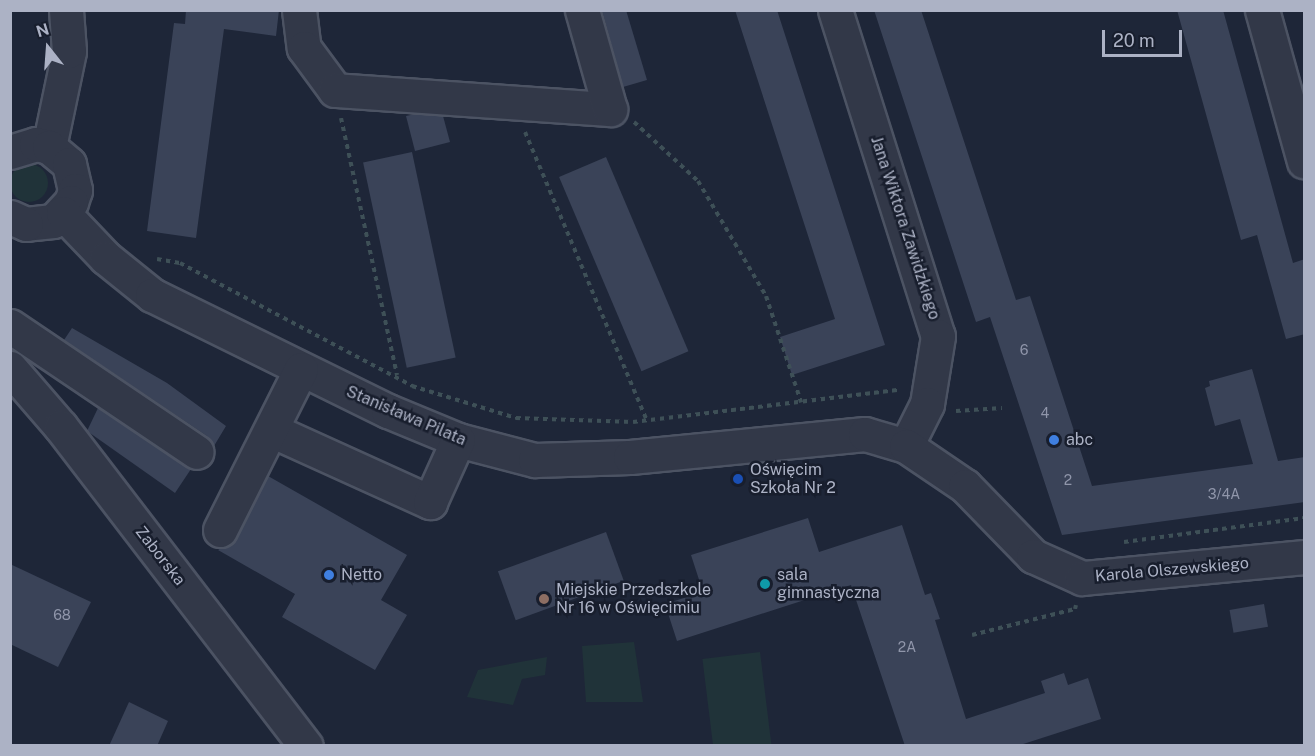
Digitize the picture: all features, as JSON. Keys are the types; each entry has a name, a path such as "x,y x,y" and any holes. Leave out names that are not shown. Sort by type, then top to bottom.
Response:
{"street":[{"path":"49,147 69,51 66,10"},
{"path":"299,10 304,48 335,90 610,110 582,10"},
{"name":"Jana Wiktora Zawidzkiego","path":"835,10 933,312 938,336 927,404 906,447"},
{"path":"1262,10 1305,161"},
{"path":"10,152 36,144 49,147 69,164 74,177 71,202 63,213 40,225 10,217"},
{"name":"Stanisława Pilata","path":"63,213 106,258 152,296 301,369 458,440 535,460 630,457 865,435 906,447"},
{"path":"10,326 197,452"},
{"name":"Zaborska","path":"10,368 61,427 306,746"},
{"path":"220,530 301,369"},
{"path":"271,430 430,502 458,440"},
{"name":"Karola Olszewskiego","path":"906,447 965,486 1033,556 1082,578 1305,557"}],"path":[{"path":"335,90 398,376"},
{"path":"513,103 646,418"},
{"path":"610,110 628,117 698,181 766,296 801,402"},
{"path":"150,254 180,263 398,376 412,386 516,418 633,422 646,418 882,394 895,388 943,411 1002,408"},
{"path":"1112,543 1305,518"},
{"path":"972,635 1075,609 1082,578"}],"shaded area":[{"path":"29,164 43,169 48,183 43,197 29,202 15,197 10,183 15,169"},
{"path":"634,642 643,702 586,702 582,646"},
{"path":"760,652 771,745 713,746 702,659"},
{"path":"547,657 545,675 522,679 513,705 467,697 478,670"}],"building":[{"path":"186,10 279,10 276,36 224,29 196,238 147,231 174,23 185,24"},
{"path":"602,10 626,10 647,80 623,87"},
{"path":"735,10 777,10 885,345 792,375 780,337 835,319"},
{"path":"874,10 921,10 1016,300 1030,296 1092,486 1253,464 1240,419 1215,426 1205,388 1210,386 1209,381 1252,369 1278,461 1305,457 1305,502 1062,535 990,317 976,322"},
{"path":"1177,10 1223,10 1293,263 1305,259 1305,334 1286,339 1257,235 1241,240"},
{"path":"415,114 443,116 450,142 415,151 406,116"},
{"path":"412,152 456,357 407,368 363,162"},
{"path":"606,157 688,351 641,371 559,177"},
{"path":"72,328 167,383 226,426 214,446 207,436 64,340"},
{"path":"98,408 191,469 175,493 87,431"},
{"name":"Netto","path":"268,476 407,555 381,600 407,615 375,670 282,617 295,594 218,550 236,539"},
{"path":"808,518 819,552 902,525 925,595 931,593 940,619 935,620 966,719 1045,693 1041,681 1064,673 1068,685 1088,678 1101,719 1017,746 905,746 851,585 677,641 665,604 703,592 691,555"},
{"name":"Miejskie Przedszkole Nr 16 w Oświęcimiu","path":"606,532 624,581 516,620 498,571"},
{"path":"10,564 91,602 58,667 10,644"},
{"path":"1264,604 1268,627 1234,633 1230,610"},
{"path":"129,702 168,721 157,746 109,746"}],"place":[{"name":"abc","path":"1054,440"},
{"name":"Oświęcim Szkoła Nr 2","path":"738,479"},
{"name":"Netto","path":"329,575"},
{"name":"sala gimnastyczna","path":"765,584"},
{"name":"Miejskie Przedszkole Nr 16 w Oświęcimiu","path":"544,599"}]}
